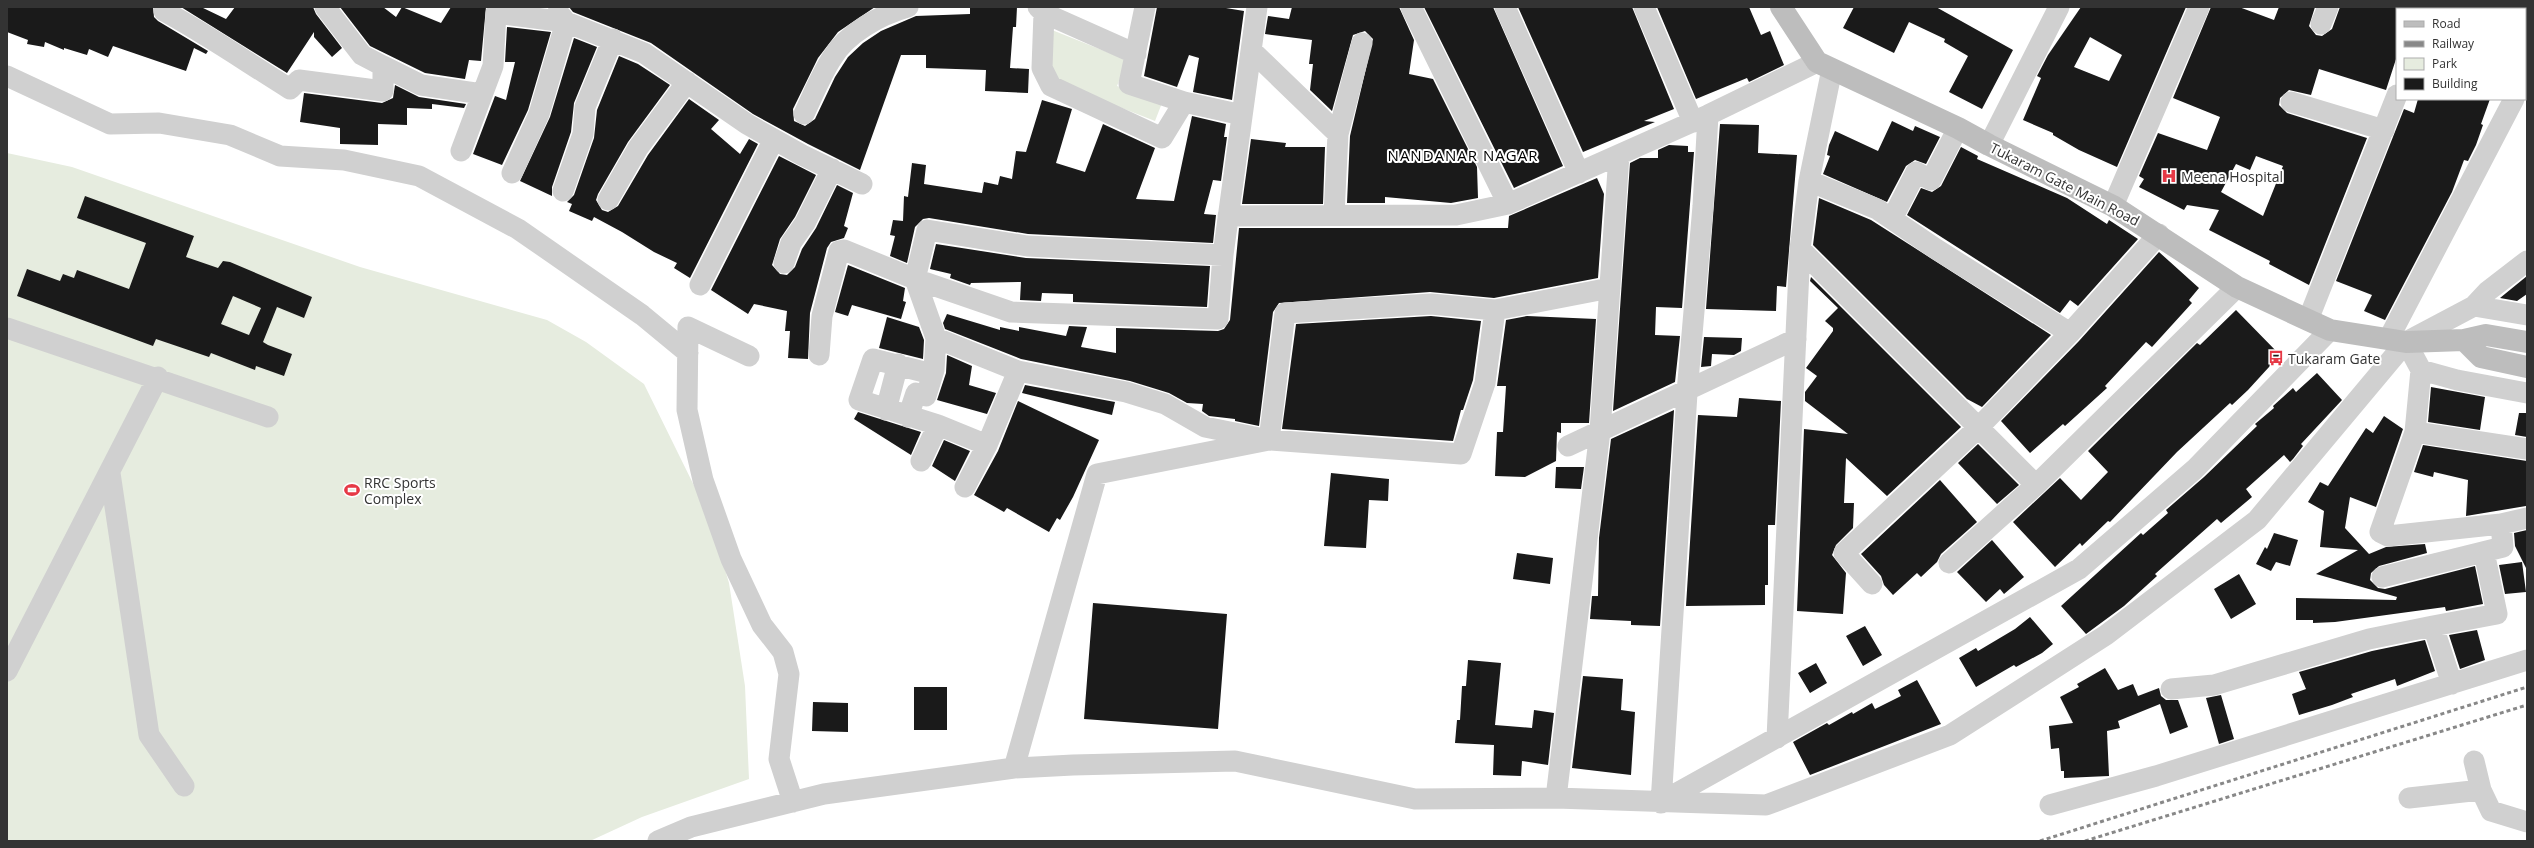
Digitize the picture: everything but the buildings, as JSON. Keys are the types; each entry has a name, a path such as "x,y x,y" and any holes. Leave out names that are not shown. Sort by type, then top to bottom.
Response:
{"street":[{"path":"166,7 164,11 215,40 290,89 299,80 383,91 383,66"},
{"path":"325,7 362,55 421,85 482,94"},
{"path":"804,114 832,58 844,43 877,20 908,7"},
{"path":"1145,7 1129,84 1184,102 1242,116"},
{"path":"819,355 822,316 839,251 844,250 915,279 1011,312 1218,319 1223,255 1257,7"},
{"path":"1411,7 1508,204"},
{"path":"1505,7 1579,173"},
{"path":"1644,7 1700,119 1703,206 1687,393 1661,802"},
{"path":"1777,738 1800,249 1825,66 1782,7"},
{"path":"1989,145 2059,7"},
{"path":"2113,206 2199,7"},
{"path":"461,151 493,66 491,10 560,15 644,53 747,124 862,184"},
{"path":"1136,54 1041,10 1042,68 1051,86 1162,138 1184,102"},
{"path":"512,173 539,114 560,15"},
{"path":"562,191 583,134 585,107 613,39"},
{"path":"1334,215 1338,134 1362,43"},
{"path":"1251,50 1338,134"},
{"path":"1228,216 1456,215 1508,204 1700,119 1825,66"},
{"name":"Tukaram Gate Main Road","path":"1825,66 1958,128 1989,145 2113,206 2159,234 2237,287 2330,330 2398,340 2464,340 2486,335 2527,342"},
{"path":"7,76 110,124 159,123 230,135 280,156 344,160 419,176 518,229 642,315 688,353"},
{"path":"608,200 638,148 687,82"},
{"path":"2308,320 2396,98"},
{"path":"658,841 691,827 824,794 1014,768 1235,761 1415,799 1556,798 1766,805 1950,735 2106,635 2257,520 2398,340 2514,100"},
{"path":"2291,102 2384,130"},
{"path":"1892,219 1916,172 1931,180 1958,128"},
{"path":"700,285 774,139"},
{"path":"1556,798 1600,431 1619,156"},
{"path":"784,263 791,243 805,223 832,169"},
{"path":"1809,181 1877,209 2070,333"},
{"path":"892,387 926,396 932,374 936,338 915,279 927,230 1027,246 1223,255"},
{"path":"1872,584 1844,553 1979,427 2070,333 2159,234"},
{"path":"1800,249 2036,485"},
{"path":"2398,340 2474,306 2488,290 2527,261"},
{"path":"1949,563 2036,485 2237,287"},
{"path":"1269,440 1285,313 1431,304 1495,310 1610,288"},
{"path":"2474,306 2523,310"},
{"path":"936,338 1018,370 1126,392 1165,404 1205,427 1269,440 1461,454 1485,383 1495,310"},
{"path":"749,356 688,327 687,410 703,480 731,559 762,625 784,652 789,674 779,759 794,802"},
{"path":"7,328 158,377 268,417"},
{"path":"1661,802 2080,569 2195,469 2330,330"},
{"path":"1568,446 1687,393 1796,339"},
{"path":"2398,340 2421,370 2527,393"},
{"path":"2464,340 2480,357 2527,366"},
{"path":"932,374 873,358 858,398 861,403 938,425 987,444"},
{"path":"886,410 898,364"},
{"path":"965,487 987,444 1018,370"},
{"path":"2421,370 2415,432 2380,532 2388,536 2501,524 2527,518"},
{"path":"7,671 158,377"},
{"path":"908,417 916,394"},
{"path":"921,461 938,425"},
{"path":"2415,432 2527,449"},
{"path":"1014,768 1097,474 1269,440"},
{"path":"110,472 149,735 184,786"},
{"path":"2382,577 2503,548 2501,524"},
{"path":"2171,689 2214,685 2369,639 2497,614 2484,552"},
{"path":"2433,626 2452,684"},
{"path":"2050,805 2156,776 2527,660"},
{"path":"2474,761 2481,790 2490,811 2527,822"},
{"path":"2409,798 2481,790"}],"green space":[{"path":"1052,30 1127,60 1117,86 1162,103 1155,121 1058,83 1047,65"},
{"name":"RRC Sports Complex","path":"7,153 72,167 360,267 547,320 586,342 644,384 709,516 729,583 745,686 749,779 642,817 590,841 7,841"}],"railway":[{"path":"2040,841 2527,687"},
{"path":"2085,841 2527,705"}],"place":[{"name":"Meena Hospital","path":"2169,176"},
{"name":"Tukaram Gate","path":"2276,358"},
{"name":"RRC Sports Complex","path":"352,490"}],"district":[{"name":"NANDANAR NAGAR","path":"1463,155"}]}
